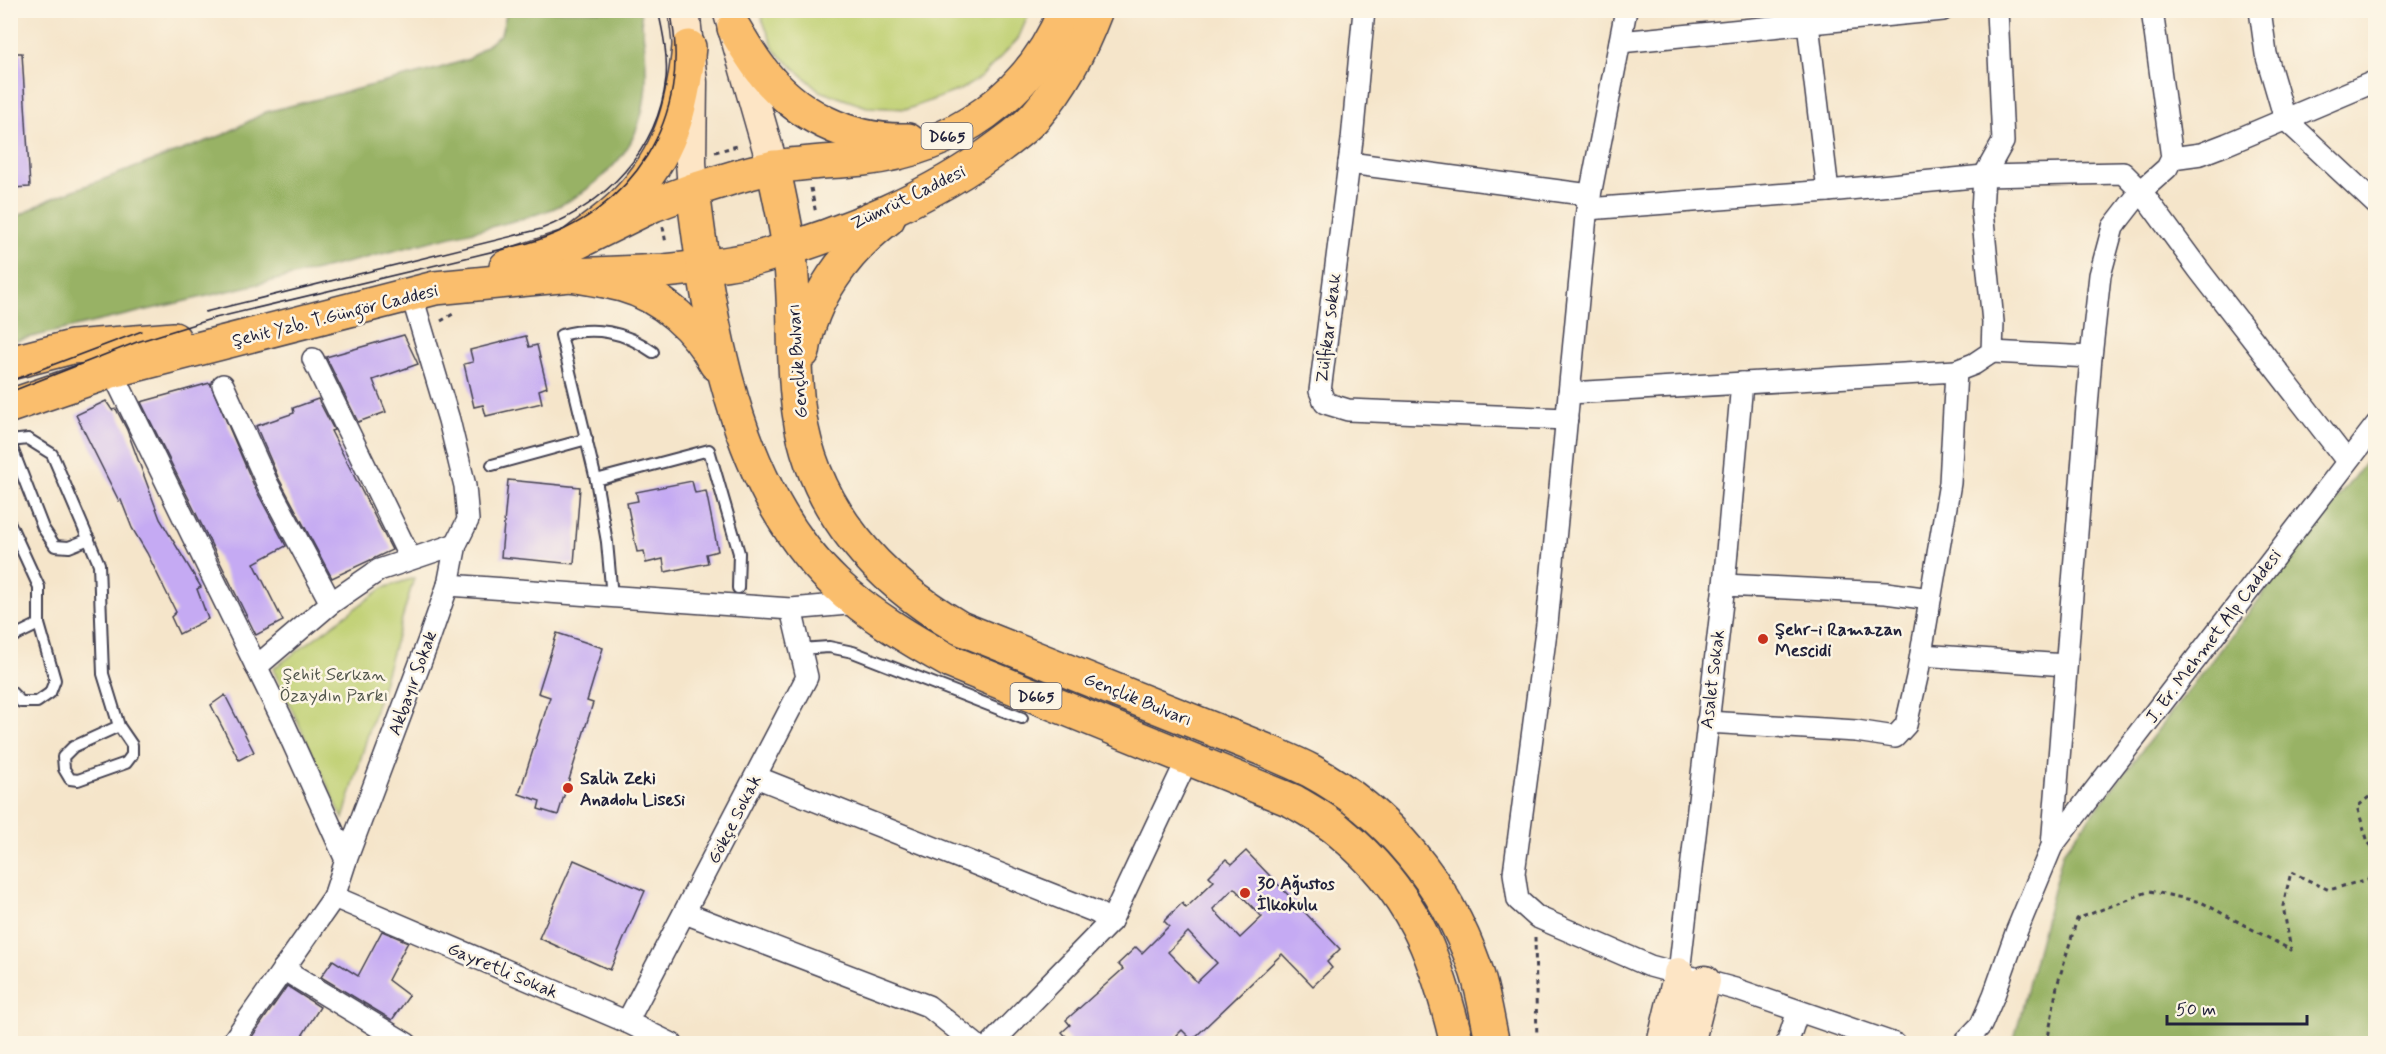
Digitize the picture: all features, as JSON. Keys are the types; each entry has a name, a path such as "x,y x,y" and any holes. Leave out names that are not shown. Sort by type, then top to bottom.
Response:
{"main road":[{"path":"571,260 653,204 693,190 692,82 684,10"},
{"name":"D665","path":"703,267 693,190 773,167 864,159 927,145 973,122 996,106 1032,69 1047,47 1065,10"},
{"name":"Zümrüt Caddesi","path":"703,267 759,257 832,234 918,195 987,156 1037,115 1071,65 1096,10"},
{"path":"731,19 760,69 778,88 821,122 881,140 906,140 928,137 973,122"},
{"path":"731,19 773,167"},
{"path":"571,260 625,202 649,174 659,158 680,109 685,90 689,47"},
{"name":"Gençlik Bulvarı","path":"773,167 789,248 799,411 804,439 815,473 833,508 871,560 903,590 931,611 960,628 1311,771 1356,800 1397,837 1435,884 1460,930 1476,970 1493,1044"},
{"path":"799,411 804,347 810,323 820,299 836,272 852,252 918,195"},
{"path":"571,260 644,293 669,308 695,333 708,350 728,387"},
{"name":"Şehit Yzb. T.Güngör Caddesi","path":"10,406 112,371 423,290 571,260 664,271 703,267"},
{"name":"Gençlik Bulvarı","path":"703,267 715,338 728,387 758,467 785,521 810,556 835,582 859,603 918,644 951,662 1293,801 1338,830 1393,887 1416,919 1446,995 1457,1044"},
{"path":"10,363 72,347 263,333"},
{"path":"1662,1044 1692,977"},
{"path":"1689,1044 1692,977"}],"street":[{"name":"Zülfikar sokak","path":"1364,10 1349,163 1320,391 1325,403 1348,410 1567,419"},
{"path":"1626,10 1588,202 1547,624 1514,873 1518,900 1537,917 1650,966 1692,977 1895,1044"},
{"path":"1620,42 1808,24 1851,15 1943,10"},
{"path":"1992,352 1992,322 1982,211 1984,176 2003,142 1997,10"},
{"path":"1963,1044 1981,1025 2052,846 2091,357 2100,275 2113,227 2141,191 2167,168 2172,158 2152,10"},
{"path":"2260,10 2266,54 2285,119 2376,204"},
{"path":"1808,24 1828,191"},
{"path":"2172,158 2201,154 2376,81"},
{"path":"1349,163 1588,202 1828,191 1984,176 2123,173 2141,191 2199,270 2347,461"},
{"name":"Akbayır Sokak","path":"233,1043 334,897 448,585 456,544 468,520 465,486 449,420 423,333 423,290"},
{"path":"1569,393 1956,371 1974,364 1992,352 2091,357"},
{"path":"313,359 410,558"},
{"path":"112,371 256,667 346,860"},
{"path":"1707,722 1856,731 1895,737 1906,725 1921,655 1950,483 1956,371"},
{"name":"Asalet Sokak","path":"1692,977 1707,722 1724,585 1743,383"},
{"path":"223,385 267,483 331,603"},
{"name":"J. Er. Mehmet Alp Caddesi","path":"2052,846 2376,425"},
{"path":"256,667 331,603 379,570 456,544"},
{"path":"448,585 791,609 859,603"},
{"path":"1724,585 1886,593 1930,599"},
{"name":"Gökçe Sokak","path":"627,1022 807,676 791,609"},
{"path":"1921,655 2066,665"},
{"path":"991,1044 1112,921 1188,758"},
{"path":"756,777 1096,912 1112,921"},
{"name":"Gayretli Sokak","path":"334,897 627,1022 672,1044"},
{"path":"685,913 928,1006 975,1044"},
{"path":"283,969 407,1044"},
{"path":"1787,1044 1798,1011"}],"lane":[{"path":"612,597 608,542 596,480 561,335 586,330 614,332 653,351"},
{"path":"492,465 586,439"},
{"path":"89,538 69,547 55,546 43,528 10,442 28,440 52,454 89,538 99,564 103,675 119,726 132,745 132,755 126,763 78,780 70,778 64,769 63,757 73,747 119,726"},
{"path":"596,480 709,450 739,553 738,588"},
{"path":"10,524 39,586 39,624 56,680 50,693 37,702 21,702 10,691"},
{"path":"10,638 39,624"},
{"path":"800,649 829,647 853,652 1022,718"}],"path":[{"path":"713,152 745,144"},
{"path":"810,185 816,216"},
{"path":"663,226 666,247"},
{"path":"423,333 434,329 443,318 458,311"},
{"path":"2376,791 2357,807 2368,842 2376,851"},
{"path":"2047,1044 2057,986 2077,920 2150,891 2201,902 2291,950 2283,906 2291,873 2329,890 2376,877"},
{"path":"1537,917 1534,975 1537,1044"}],"green space":[{"path":"507,11 640,11 645,49 646,87 639,124 620,158 589,188 552,209 504,224 11,342 11,220 50,199 223,135 266,112 469,59 501,34"},
{"path":"759,11 1030,11 1018,39 980,78 962,89 908,109 867,107 820,91 775,51"},
{"path":"2375,450 2375,1043 2013,1043 2063,852"},
{"name":"Şehit Serkan Özaydın Parkı","path":"414,578 343,819 273,669 383,588"}],"building":[{"path":"10,53 22,53 30,187 10,188"},
{"path":"404,335 418,364 373,380 386,412 358,422 326,357"},
{"path":"526,336 529,347 537,345 547,387 539,390 542,403 486,416 483,405 474,407 464,364 473,362 470,350"},
{"path":"210,383 255,488 286,546 254,563 283,621 256,635 141,402"},
{"path":"318,399 334,430 331,431 392,550 332,578 278,477 256,426 294,413 293,408"},
{"path":"106,401 112,410 116,409 127,430 160,519 201,587 197,589 208,619 179,634 171,617 176,612 76,415"},
{"path":"508,480 580,487 574,564 501,557"},
{"path":"692,481 695,493 706,491 718,551 706,554 708,563 665,572 663,559 646,563 644,551 637,552 627,503 638,501 636,492"},
{"path":"557,633 603,648 587,701 593,703 558,815 538,809 540,801 519,794 550,697 538,693"},
{"path":"225,695 254,752 239,760 211,705"},
{"path":"1246,851 1340,949 1327,962 1332,968 1313,986 1282,954 1192,1040 1182,1030 1168,1044 1073,1044 1062,1032 1070,1025 1066,1020 1123,969 1118,964 1136,947 1142,953 1169,926 1164,921 1182,903 1186,908 1214,881 1209,876 1226,859 1232,864","holes":["1234,888 1262,917 1240,938 1213,909","1188,932 1217,963 1197,982 1168,952"]},
{"path":"574,860 645,891 610,970 539,938"},
{"path":"382,931 408,942 388,980 409,996 392,1020 321,977 333,960 358,976"},
{"path":"287,986 320,1007 297,1044 247,1044"}],"tram line":[{"path":"205,312 541,229 587,205 625,171 640,151 661,105 666,79 666,62 658,10"},
{"path":"10,392 137,342 211,319 528,243 565,229 597,209 625,185 647,156 663,123 673,87 675,50 670,10"},
{"path":"10,381 142,331"}],"place":[{"name":"Şehr-i Ramazan Mescidi","path":"1763,639"},
{"name":"Salih Zeki Anadolu Lisesi","path":"568,788"},
{"name":"30 Ağustos İlkokulu","path":"1245,893"}]}
